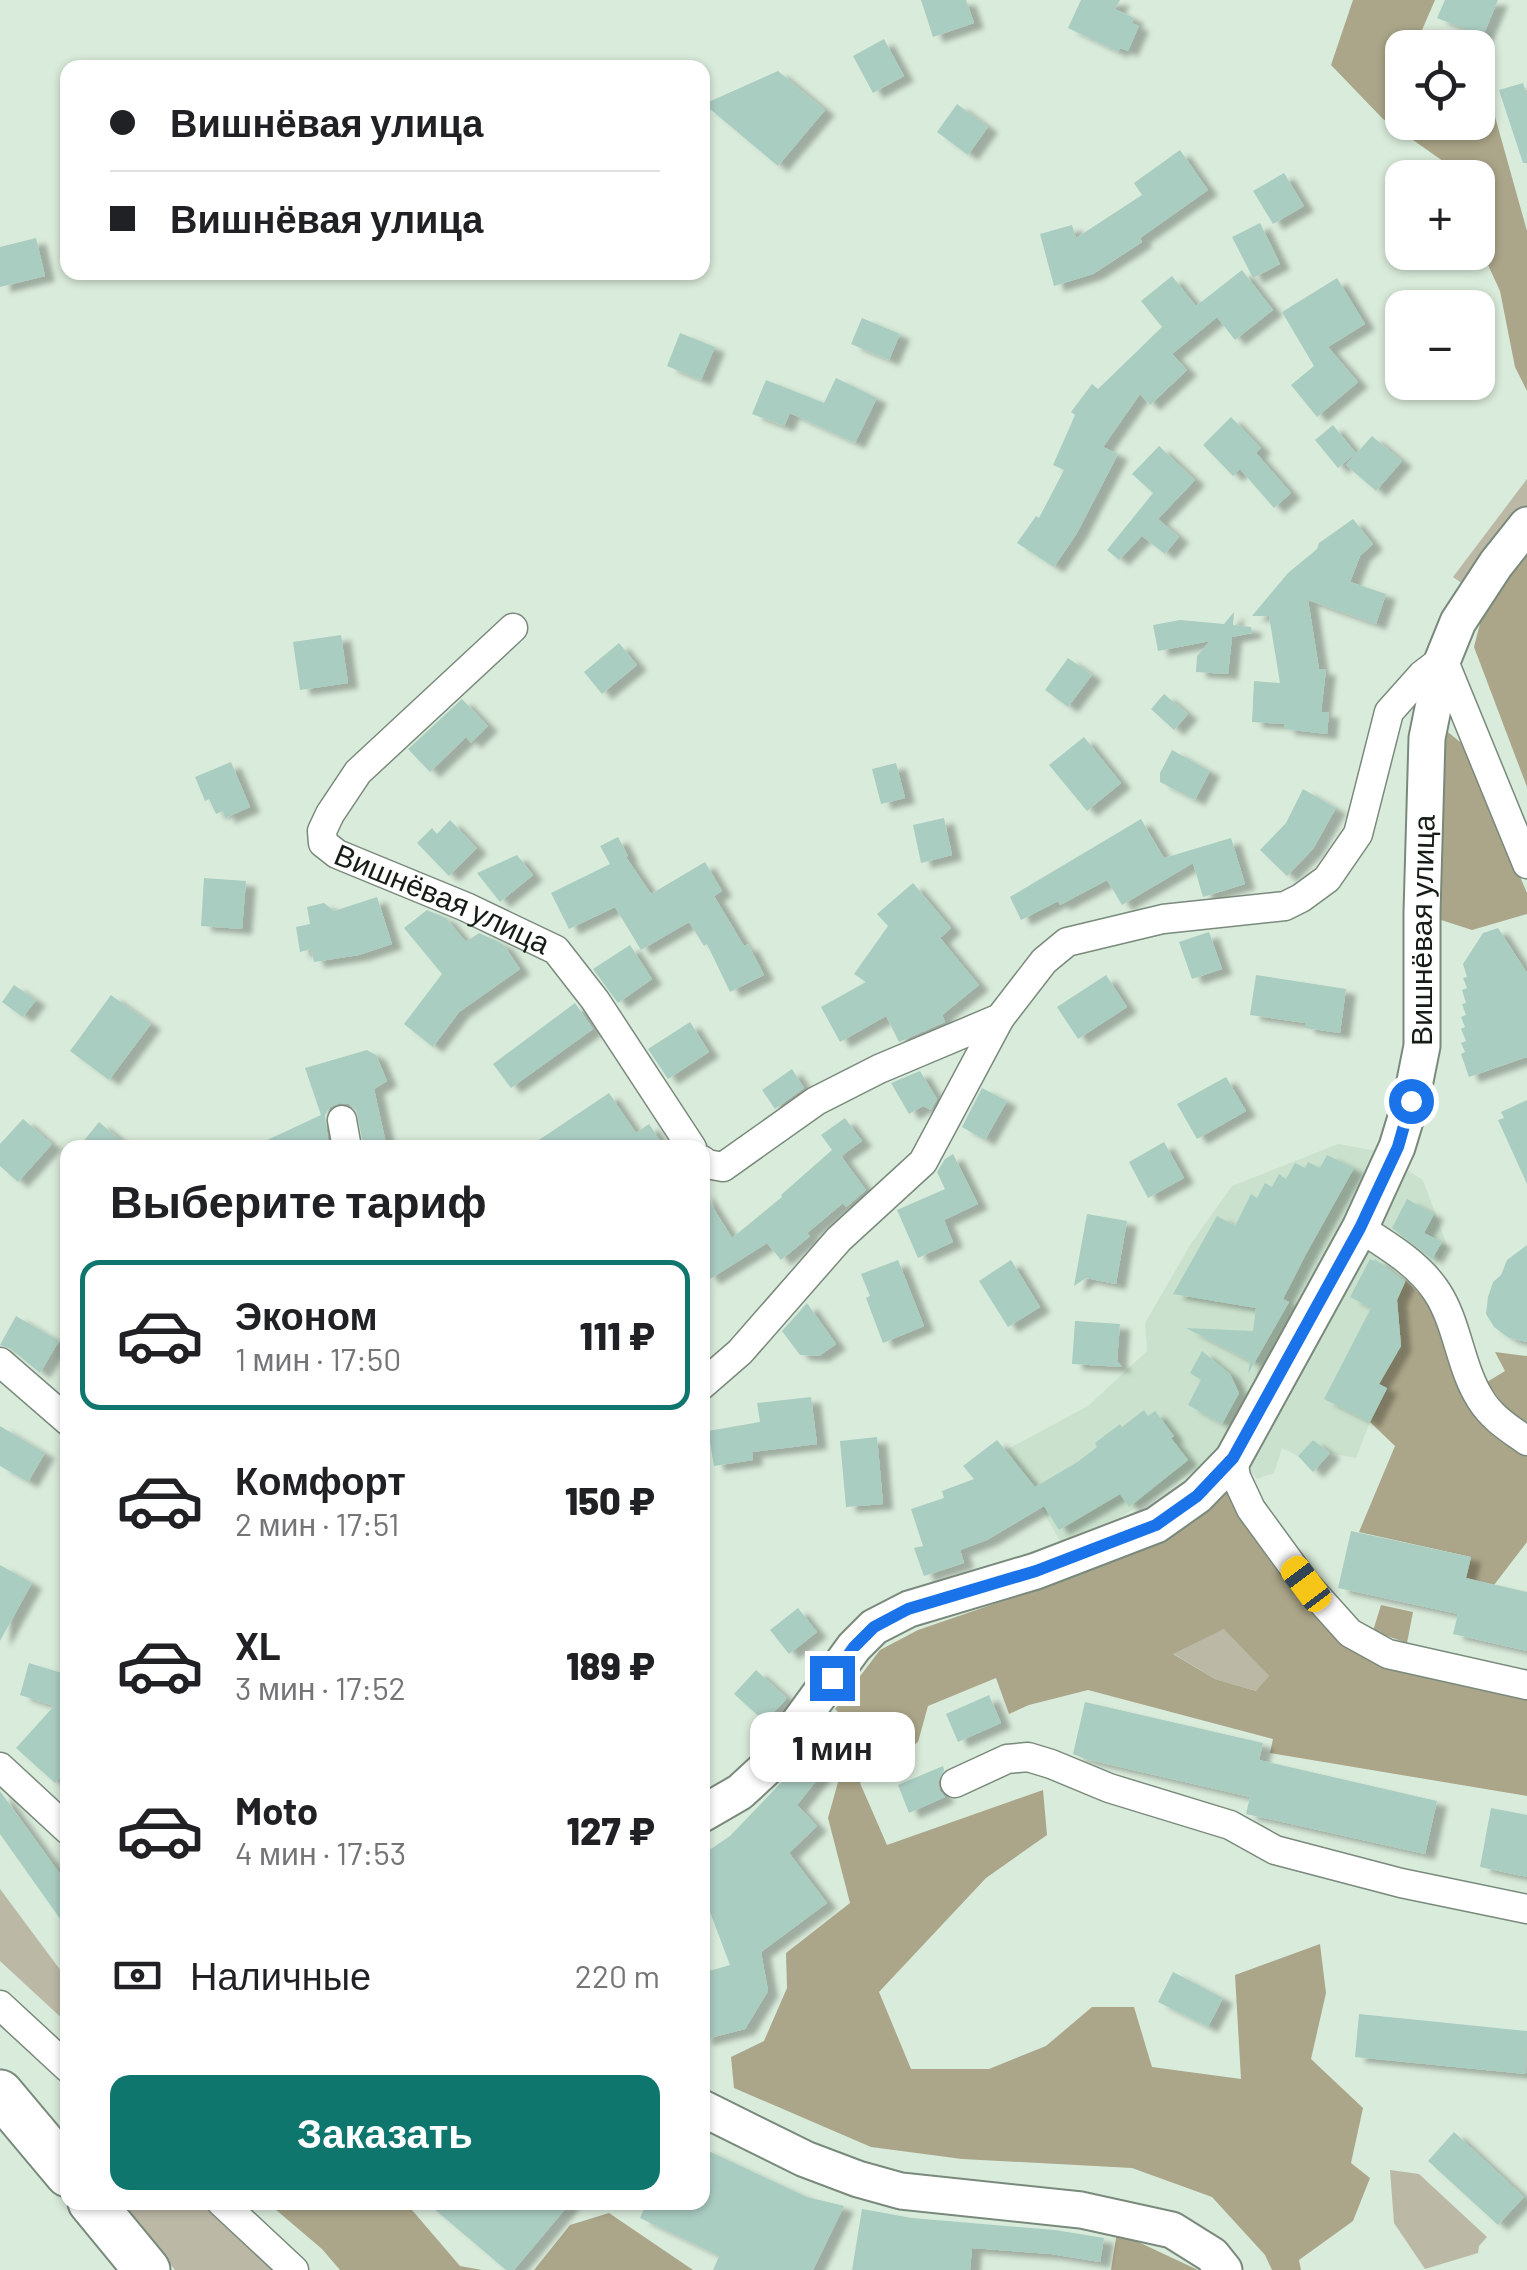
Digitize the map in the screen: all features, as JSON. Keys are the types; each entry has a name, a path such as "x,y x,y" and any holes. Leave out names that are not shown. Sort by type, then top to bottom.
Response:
{"highway":[{"path":"4,2098 60,2164"},
{"path":"98,2210 147,2270"}],"street":[{"name":"Вишнёвая улица","path":"710,1809 740,1792 766,1768 854,1647 874,1627 908,1609 1036,1571 1156,1525 1197,1496 1233,1458 1360,1228 1398,1147 1422,1046 1427,738 1443,659 1458,622 1527,525"},
{"name":"Вишнёвая улица","path":"513,628 358,772 330,814 322,831 324,843 337,854 466,907 556,950 595,1000 687,1140"},
{"path":"710,1378 740,1352 840,1238 922,1162 1000,1018 1044,962 1068,942 1163,919 1284,906 1326,879 1358,834 1389,712 1422,674 1443,659 1527,864"},
{"path":"710,1165 723,1167 816,1101 879,1069 1000,1018"},
{"path":"1360,1228 1400,1254 1439,1294 1480,1399 1498,1420 1527,1441"},
{"path":"0,1362 60,1414"},
{"path":"1233,1458 1236,1478 1250,1508 1306,1584 1350,1633 1388,1654 1527,1685"},
{"path":"955,1783 1007,1759 1028,1757 1109,1788 1230,1825 1275,1850 1390,1880 1527,1908"},
{"path":"0,1767 60,1823"},
{"path":"0,2005 60,2061"},
{"path":"710,2112 805,2159 901,2191 1081,2210 1172,2230 1212,2255 1224,2270"},
{"path":"230,2210 294,2270"}],"shaded area":[{"path":"1353,0 1435,0 1422,30 1385,30 1385,120 1331,65"},
{"path":"1495,117 1527,231 1527,391 1515,367 1500,291 1490,270 1495,270 1495,160 1441,160 1413,140 1495,140"},
{"path":"1527,479 1527,513 1469,588 1453,577"},
{"path":"1527,551 1527,787 1474,647 1483,612"},
{"path":"1438,724 1465,746 1527,893 1527,914 1472,930 1432,917"},
{"path":"1338,1144 1377,1151 1423,1180 1447,1245 1421,1295 1406,1280 1397,1299 1401,1346 1356,1458 1330,1453 1313,1440 1298,1456 1282,1448 1274,1473 1257,1479 1230,1449 1119,1518 1060,1541 1008,1449 1088,1406 1147,1351 1145,1323 1192,1242 1232,1186"},
{"path":"1406,1280 1430,1304 1527,1452 1527,1542 1494,1585 1466,1578 1471,1557 1359,1532 1395,1446 1370,1422 1387,1389 1379,1384 1401,1346 1397,1300"},
{"path":"1495,1352 1527,1356 1527,1424 1507,1410 1487,1382 1505,1371"},
{"path":"1228,1472 1343,1641 1527,1694 1527,1796 1270,1753 1273,1739 1088,1690 1009,1714 996,1678 928,1706 918,1742 860,1783 887,1845 1043,1790 1047,1835 986,1878 879,1992 911,2069 989,2069 1046,2046 1092,2007 1134,2007 1152,2067 1241,2079 1235,1975 1320,1944 1326,1993 1311,2059 1363,2108 1351,2163 1370,2178 1353,2221 1299,2260 1301,2270 1272,2270 1265,2255 1212,2197 1132,2168 962,2159 871,2147 734,2088 731,2057 764,2041 787,1988 786,1953 850,1903 828,1818 842,1768 869,1743 835,1709 880,1650 918,1630 1157,1541","holes":["1224,1629 1269,1676 1256,1691 1215,1679 1173,1654"]},
{"path":"1381,1605 1413,1612 1407,1643 1373,1631"},
{"path":"1225,1628 1270,1677 1256,1691 1215,1679 1172,1653"},
{"path":"0,1889 60,1970 60,2017 0,1961"},
{"path":"1390,2170 1419,2174 1487,2237 1478,2253 1425,2269 1394,2223"},
{"path":"127,2210 207,2210 279,2270 175,2270"},
{"path":"276,2210 412,2210 460,2266 482,2270 340,2270"},
{"path":"609,2213 693,2270 534,2270 570,2225"},
{"path":"1117,2232 1198,2270 1111,2270"}],"building":[{"path":"921,0 966,0 974,23 933,37"},
{"path":"1081,0 1120,0 1115,9 1134,18 1132,23 1139,26 1128,51 1120,48 1118,52 1068,28"},
{"path":"1445,0 1498,0 1486,30 1468,30 1437,18"},
{"path":"884,39 904,76 873,93 853,56"},
{"path":"778,71 825,110 778,166 710,109 710,101"},
{"path":"1523,83 1527,95 1527,163 1523,163 1499,90"},
{"path":"957,104 988,127 968,155 937,132"},
{"path":"1180,150 1208,190 1140,238 1142,242 1093,274 1054,286 1040,234 1072,225 1076,238 1142,195 1134,183"},
{"path":"1284,173 1304,206 1273,224 1253,191"},
{"path":"1260,223 1280,264 1253,278 1232,237"},
{"path":"36,238 45,276 0,287 0,247"},
{"path":"1242,270 1273,310 1235,340 1217,317 1172,354 1187,370 1150,405 1140,394 1103,447 1118,454 1077,533 1054,567 1017,543 1036,516 1039,518 1064,470 1053,465 1075,415 1071,412 1092,384 1098,389 1162,327 1141,301 1172,276 1196,306"},
{"path":"1337,278 1365,324 1328,347 1358,382 1317,417 1291,385 1314,366 1282,312"},
{"path":"862,318 900,334 889,360 851,344"},
{"path":"680,333 715,347 701,380 667,366"},
{"path":"836,378 877,398 855,443 790,413 784,426 752,414 766,380 824,403"},
{"path":"1231,417 1261,448 1256,453 1291,493 1274,508 1240,469 1233,476 1203,445"},
{"path":"1333,425 1356,453 1338,468 1315,440"},
{"path":"1372,436 1402,461 1376,491 1346,465"},
{"path":"1159,446 1195,480 1158,519 1179,537 1165,554 1142,536 1119,560 1107,550 1153,493 1132,474"},
{"path":"1353,519 1373,544 1360,556 1350,582 1386,594 1376,624 1308,600 1319,669 1326,670 1321,712 1329,712 1327,734 1284,729 1285,724 1252,722 1254,681 1280,683 1269,616 1252,616 1319,543"},
{"path":"1234,612 1233,625 1251,627 1252,633 1232,637 1228,674 1196,672 1197,656 1210,641 1158,651 1153,625 1180,620 1224,624"},
{"path":"341,635 348,683 300,690 293,642"},
{"path":"619,643 637,665 602,694 584,672"},
{"path":"1068,658 1092,675 1068,707 1045,690"},
{"path":"1164,694 1188,714 1174,730 1151,709"},
{"path":"462,699 488,726 471,743 466,737 430,772 408,749"},
{"path":"1084,737 1121,783 1087,811 1049,765"},
{"path":"1172,750 1210,771 1195,800 1160,782 1160,773"},
{"path":"231,762 250,807 225,818 223,811 216,814 209,799 205,801 195,777"},
{"path":"896,763 905,798 881,804 872,769"},
{"path":"1303,789 1336,808 1313,849 1287,876 1260,850 1286,823"},
{"path":"944,818 952,855 921,863 913,825"},
{"path":"1141,819 1164,858 1231,838 1245,884 1203,897 1193,863 1122,905 1107,880 1021,920 1010,897"},
{"path":"450,820 477,848 449,876 417,843 432,828 437,834"},
{"path":"618,837 626,857 651,894 705,862 722,891 714,896 744,946 748,944 764,975 730,992 707,944 704,946 689,922 641,950 615,907 569,929 551,893 610,864 600,846"},
{"path":"517,855 533,875 500,902 477,873"},
{"path":"204,878 246,881 242,929 201,926"},
{"path":"913,883 951,928 940,938 979,985 942,1015 945,1022 899,1042 886,1016 840,1042 821,1007 866,982 854,974 888,926 877,914"},
{"path":"377,897 392,944 359,955 314,962 311,949 300,952 296,927 310,924 307,907 324,903 334,911"},
{"path":"427,910 446,918 466,942 479,933 503,944 520,969 459,1012 433,1047 404,1024 442,974 404,928"},
{"path":"1498,928 1527,973 1527,1057 1469,1077 1461,1054 1465,1052 1461,1043 1466,1041 1461,1029 1465,1027 1461,1017 1466,1015 1462,990 1467,988 1463,964 1483,933"},
{"path":"1209,932 1222,969 1192,979 1179,942"},
{"path":"630,945 652,979 618,1003 593,969"},
{"path":"1106,975 1127,1007 1078,1039 1057,1007"},
{"path":"1256,975 1346,989 1340,1033 1250,1015"},
{"path":"14,985 36,1000 23,1017 2,1002"},
{"path":"111,995 151,1024 109,1080 70,1051"},
{"path":"575,1003 593,1029 511,1088 493,1064"},
{"path":"690,1022 709,1052 668,1079 648,1049"},
{"path":"367,1050 376,1055 387,1081 374,1089 385,1140 362,1140 356,1110 340,1103 330,1107 325,1115 328,1140 267,1140 321,1115 305,1068"},
{"path":"792,1069 804,1088 775,1109 762,1090"},
{"path":"920,1071 937,1099 931,1110 923,1106 909,1114 891,1083"},
{"path":"1226,1077 1246,1111 1197,1139 1177,1104"},
{"path":"982,1088 1007,1101 985,1140 962,1127"},
{"path":"609,1093 636,1133 649,1124 660,1140 539,1140"},
{"path":"1527,1100 1527,1184 1498,1120 1504,1118 1501,1112"},
{"path":"845,1118 862,1141 841,1156 866,1190 846,1207 843,1203 781,1260 767,1243 710,1279 710,1203 732,1238 832,1150 821,1135"},
{"path":"23,1119 52,1144 18,1182 0,1166 0,1144"},
{"path":"99,1122 120,1140 84,1140"},
{"path":"1164,1142 1184,1178 1148,1198 1129,1162"},
{"path":"953,1154 978,1204 944,1220 953,1242 918,1258 897,1210 945,1189 937,1172"},
{"path":"1327,1155 1354,1168 1283,1299 1289,1302 1248,1374 1250,1361 1186,1328 1253,1331 1256,1308 1173,1294 1217,1216 1235,1226 1251,1194 1257,1198 1265,1183 1272,1187 1279,1174 1286,1179 1295,1163 1305,1168 1308,1162 1320,1168"},
{"path":"1407,1199 1434,1214 1424,1233 1442,1242 1432,1259 1392,1228"},
{"path":"1087,1214 1127,1221 1116,1284 1086,1278 1074,1286"},
{"path":"1527,1245 1527,1342 1509,1338 1494,1327 1486,1314 1493,1282 1507,1260"},
{"path":"1370,1259 1405,1282 1397,1300 1401,1346 1379,1384 1387,1388 1370,1422 1324,1399 1371,1308 1350,1297"},
{"path":"898,1260 924,1326 883,1343 861,1274"},
{"path":"1011,1260 1040,1307 1008,1327 979,1281"},
{"path":"807,1303 836,1344 819,1356 800,1355 782,1331"},
{"path":"16,1316 59,1341 40,1373 11,1349 0,1345"},
{"path":"1075,1321 1120,1324 1117,1361 1122,1367 1072,1364"},
{"path":"1202,1351 1230,1374 1239,1393 1222,1424 1188,1405 1201,1380 1190,1373"},
{"path":"811,1397 817,1444 752,1452 753,1460 714,1466 710,1431 760,1422 757,1403"},
{"path":"1144,1410 1148,1416 1155,1411 1188,1460 1129,1507 1120,1494 1059,1530 1044,1506 987,1540 960,1550 964,1563 924,1576 914,1548 923,1546 911,1509 944,1498 942,1491 974,1479 963,1466 997,1440 1035,1487 1079,1461 1097,1447 1095,1443"},
{"path":"0,1426 45,1453 28,1482 0,1466"},
{"path":"877,1437 883,1504 846,1507 840,1441"},
{"path":"1313,1440 1330,1453 1313,1472 1298,1456"},
{"path":"1351,1531 1471,1557 1466,1578 1527,1592 1527,1651 1453,1634 1458,1614 1338,1588"},
{"path":"0,1565 32,1583 0,1641"},
{"path":"798,1608 817,1632 789,1654 770,1630"},
{"path":"29,1663 60,1673 60,1778 55,1783 16,1748 54,1706 20,1695"},
{"path":"756,1670 787,1698 765,1722 734,1694"},
{"path":"989,1695 1001,1723 958,1742 946,1714"},
{"path":"1085,1702 1263,1743 1259,1760 1437,1801 1425,1854 1246,1814 1250,1797 1073,1754"},
{"path":"825,1731 843,1747 797,1805 817,1826 789,1853 827,1903 761,1952 768,1991 745,2029 710,2038 710,1971 730,1965 710,1912 710,1850 730,1836"},
{"path":"943,1766 938,1782 945,1797 909,1813 898,1785"},
{"path":"0,1791 60,1874 60,1919 0,1834"},
{"path":"1491,1808 1527,1815 1527,1877 1480,1867"},
{"path":"1173,1972 1223,1998 1208,2027 1158,2002"},
{"path":"1359,2014 1527,2031 1526,2074 1355,2057"},
{"path":"1454,2132 1524,2197 1498,2225 1428,2161"},
{"path":"710,2152 807,2197 844,2206 813,2270 713,2270 719,2256 640,2218 644,2210 710,2210"},
{"path":"862,2209 1104,2238 1100,2262 972,2248 970,2270 852,2270"},
{"path":"435,2210 564,2210 514,2270 506,2270"}],"route":[{"path":"832,1678 874,1627 908,1609 1036,1571 1156,1525 1197,1496 1233,1458 1360,1228 1398,1147 1411,1101"}]}
